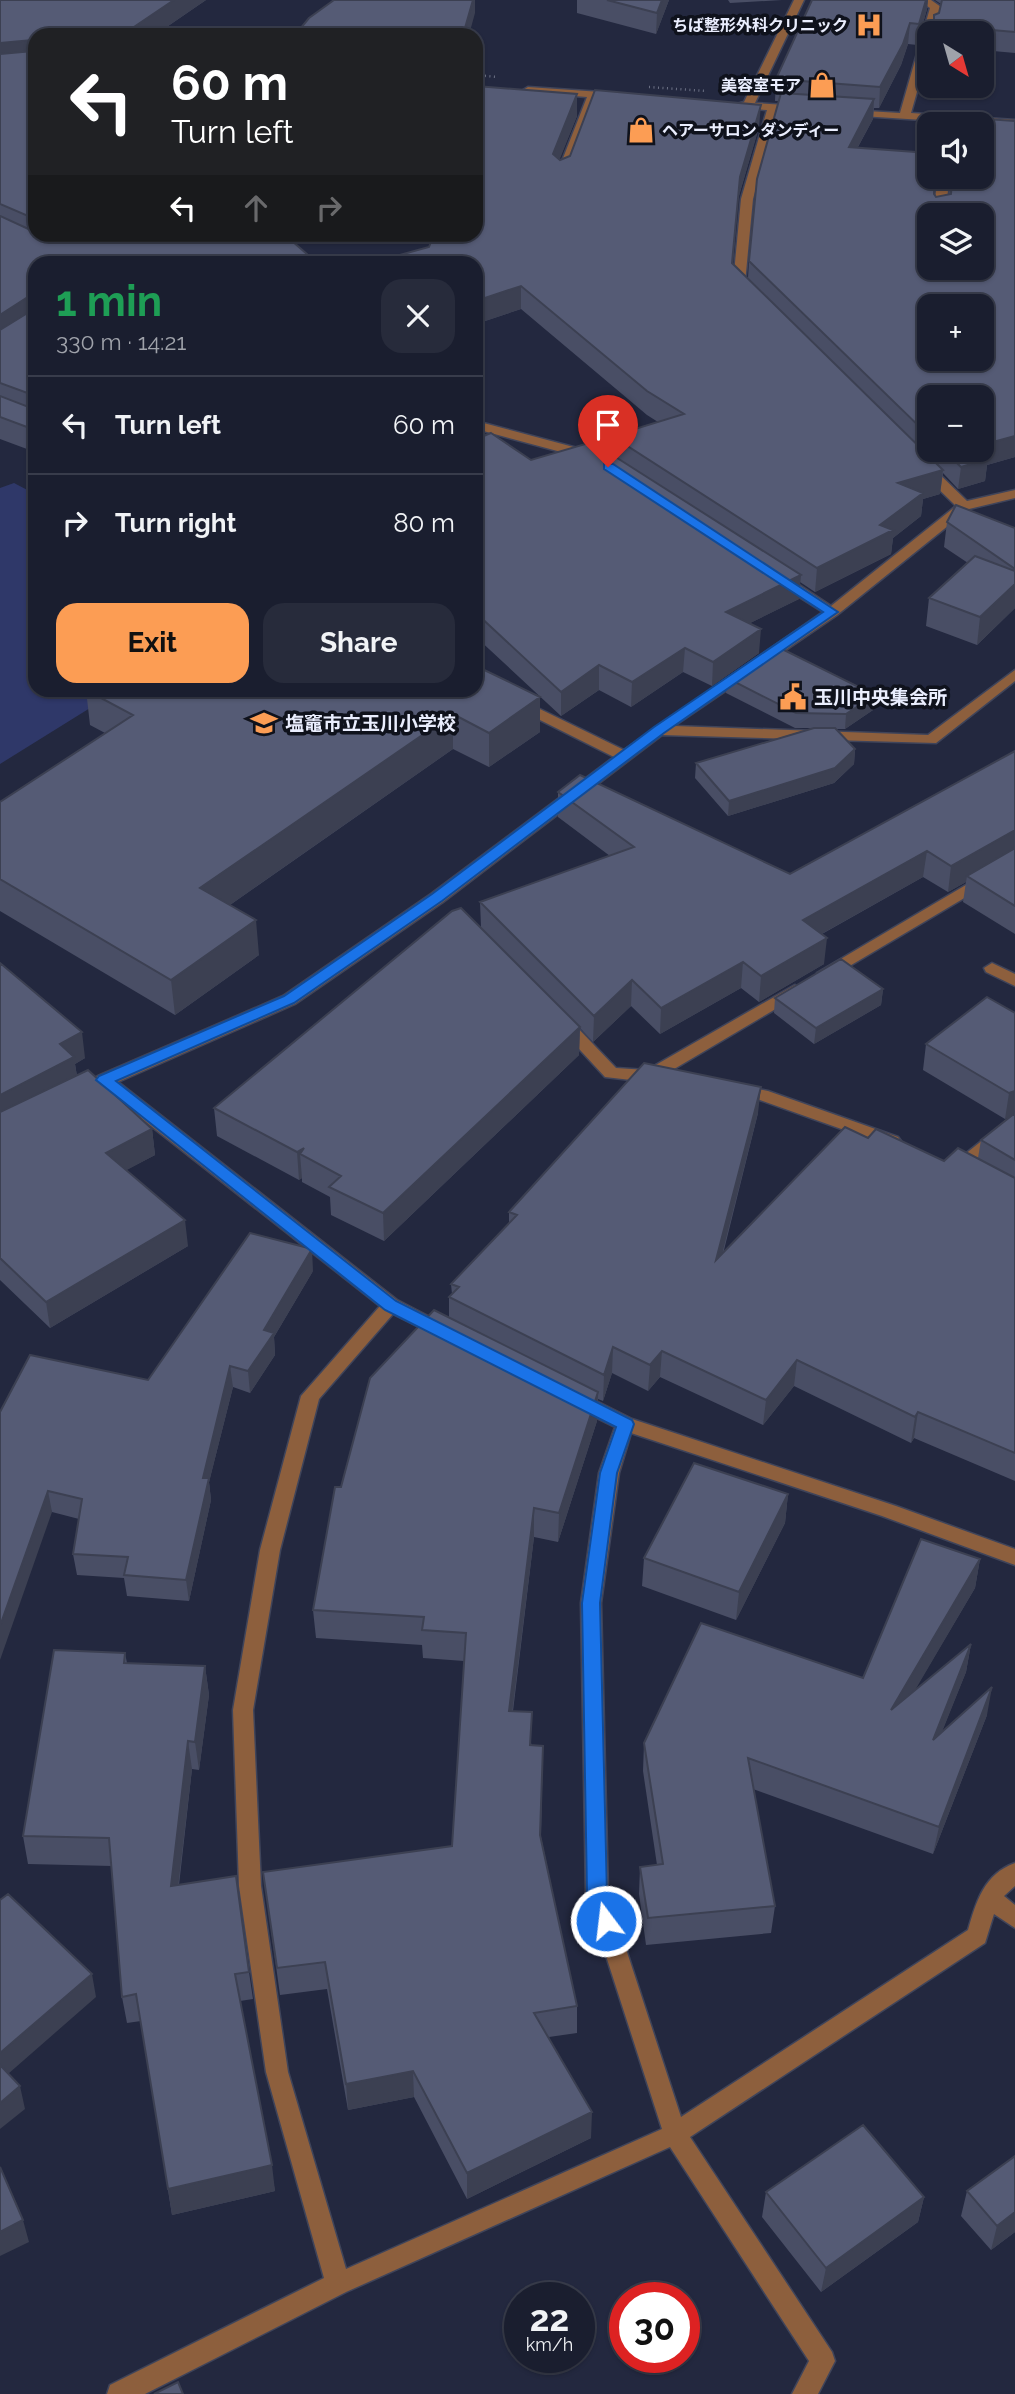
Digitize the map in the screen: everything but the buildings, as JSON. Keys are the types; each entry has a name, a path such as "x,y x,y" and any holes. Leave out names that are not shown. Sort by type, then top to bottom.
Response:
{"street":[{"path":"748,106 799,0"},
{"path":"905,116 936,7 923,0"},
{"path":"515,89 634,98"},
{"path":"562,177 593,95"},
{"path":"726,104 812,110"},
{"path":"758,303 739,284 747,199 773,107"},
{"path":"839,112 917,118"},
{"path":"994,123 1015,123"},
{"path":"483,427 586,452 598,460"},
{"path":"915,459 964,506"},
{"path":"69,1097 289,1000 441,902 659,730 832,612 964,506 1015,494"},
{"path":"762,567 832,612"},
{"path":"659,730 930,740 1015,674"},
{"path":"483,685 625,756"},
{"path":"650,1076 1015,861"},
{"path":"992,968 1015,981"},
{"path":"555,1015 611,1073 675,1080"},
{"path":"104,1080 391,1306 465,1343"},
{"path":"724,1089 762,1095 903,1145"},
{"path":"959,1168 1015,1123"},
{"path":"338,2284 277,2072 250,1885 243,1710 270,1550 310,1396 391,1306"},
{"path":"564,1393 625,1424 890,1511 1015,1557"},
{"path":"625,1424 609,1473 591,1603 597,1894 675,2134 822,2361 804,2394"},
{"path":"119,2394 338,2284 675,2134 977,1936 988,1897 1015,1872"},
{"path":"988,1897 1015,1918"}],"shaded area":[{"path":"14,483 28,490 28,697 108,697 0,764 0,488"}],"place":[{"name":"ちば整形外科クリニック","path":"869,25"},
{"name":"美容室モア","path":"822,85"},
{"name":"ヘアーサロン ダンディー","path":"641,130"},
{"name":"玉川中央集会所","path":"793,697"},
{"name":"塩竈市立玉川小学校","path":"264,723"}],"route":[{"path":"606,1921 597,1894 591,1603 609,1473 625,1424 391,1306 104,1080 289,1000 437,898 659,730 832,612 608,467"}]}
